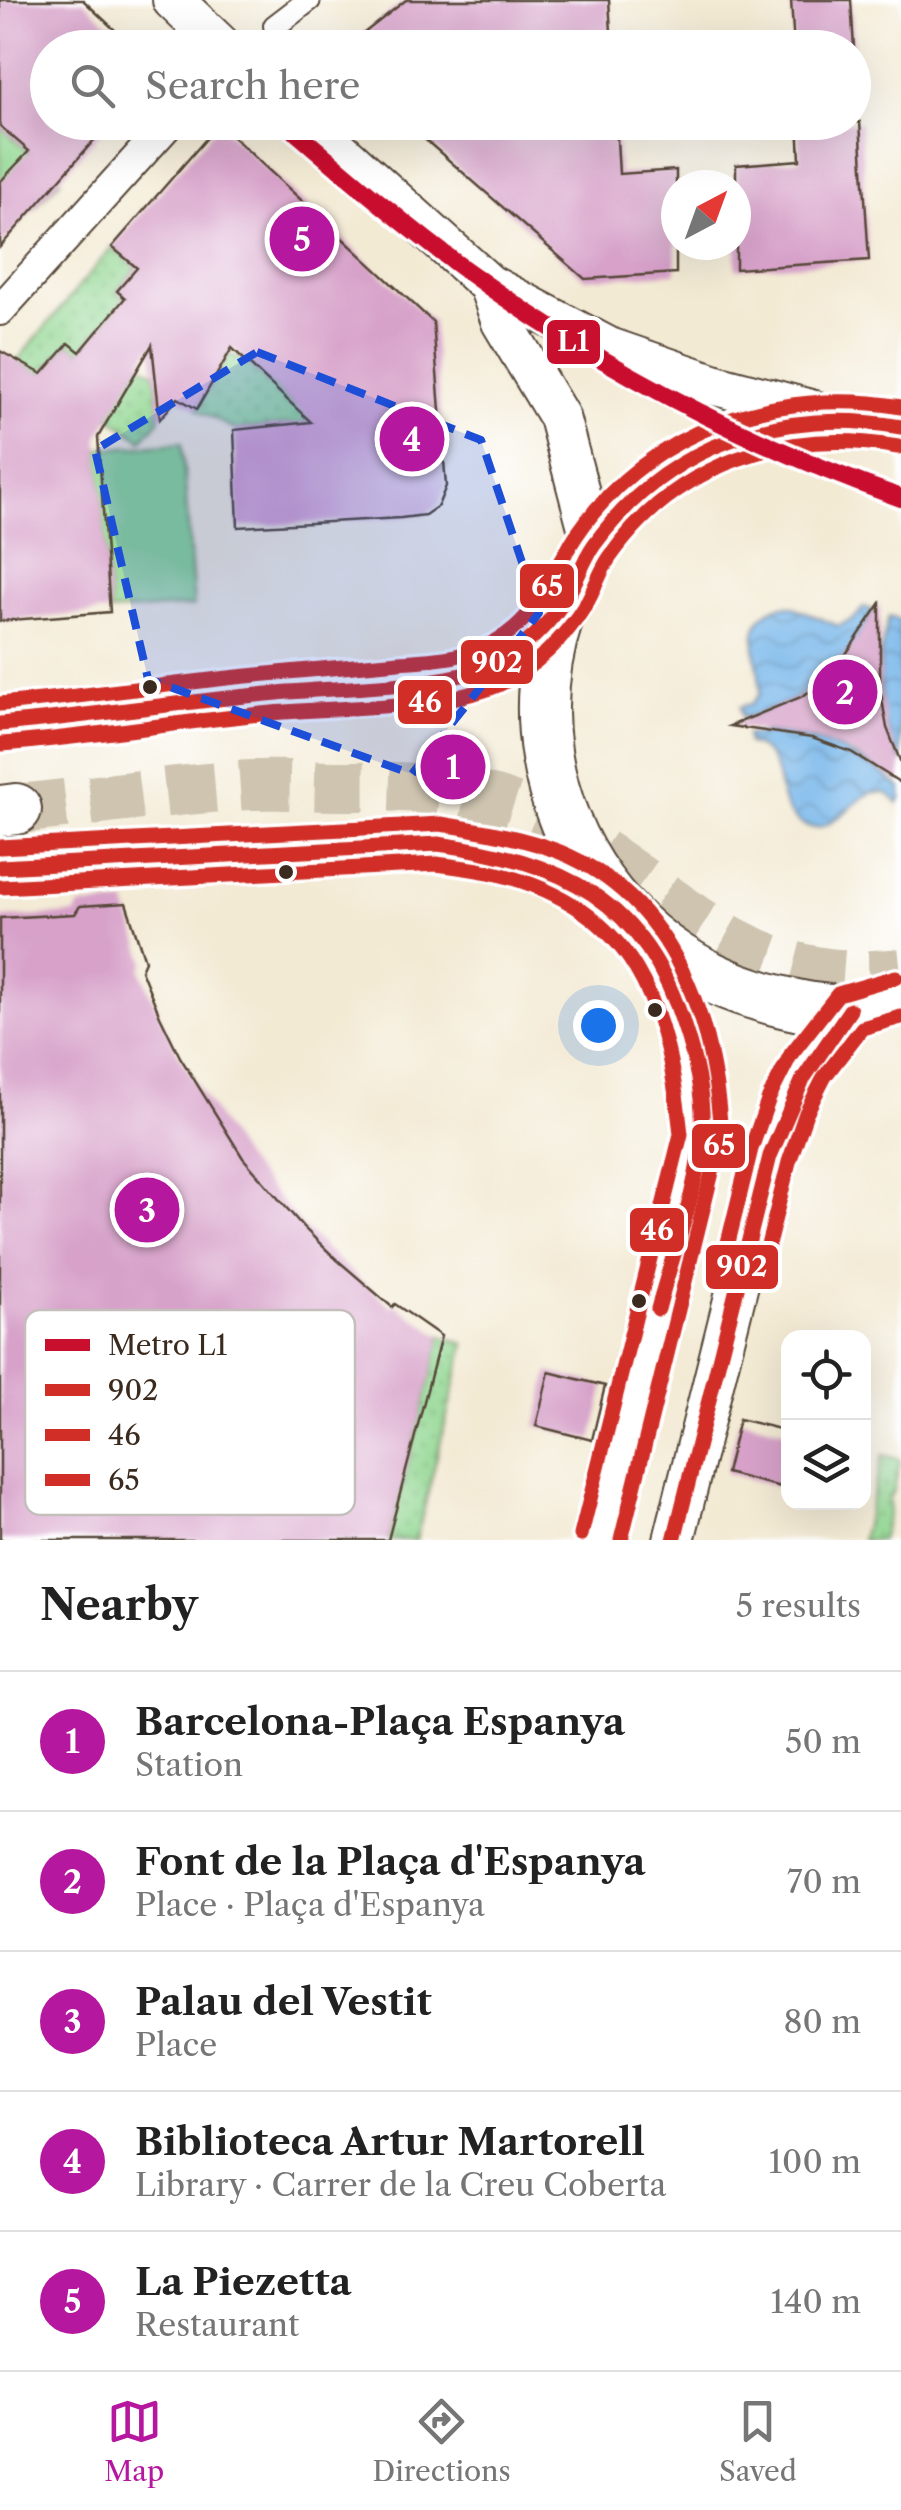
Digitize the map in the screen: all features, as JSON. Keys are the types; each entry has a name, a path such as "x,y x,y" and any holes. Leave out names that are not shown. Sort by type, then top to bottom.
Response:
{"main road":[{"path":"628,919 579,853 562,816 543,737 548,654 566,599 593,546 622,511 661,476 704,450 750,432 800,422 847,420 901,427"},
{"path":"0,724 64,719 156,704 433,679 484,670 512,656 566,599"},
{"path":"0,867 438,844 490,850 540,864 575,880 686,964 728,985 769,998 850,1010 901,996"}],"street":[{"path":"173,0 205,30"},
{"path":"275,26 309,0"},
{"path":"0,310 154,140"},
{"path":"328,140 490,285 609,348 716,385 847,420"},
{"path":"490,285 502,322 559,417 593,546"},
{"path":"600,1540 702,1135 699,1082 684,1020 663,970 628,919"},
{"path":"674,1540 770,1156 788,1105 808,1065 850,1010"}],"highlighted area":[{"path":"257,352 481,440 539,613 412,774 148,679 95,450"}],"green space":[{"path":"0,126 60,180 34,208 0,182"},
{"path":"112,247 137,268 117,291 125,298 80,352 69,343 41,374 17,361"},
{"path":"229,354 248,363 295,407 322,412 304,423 235,430 197,409"},
{"path":"133,360 155,372 160,419 142,440 92,405"},
{"path":"182,443 194,606 110,612 98,449"},
{"path":"441,1336 465,1344 416,1540 388,1540"},
{"path":"883,1455 899,1459 881,1540 861,1540"}],"water":[{"path":"791,606 838,626 854,619 864,607 873,610 850,650 821,680 786,703 742,718 740,707 751,704 760,694 755,631 767,612"},
{"path":"889,617 900,620 901,760 887,726 880,690 881,653"},
{"path":"772,732 825,744 856,757 901,788 901,800 898,803 887,793 873,792 837,819 817,827 806,826 787,810 769,756 748,744 746,735"}],"building":[{"path":"0,0 83,0 115,30 30,30 30,140 94,140 0,247 0,182 29,151 0,126"},
{"path":"406,0 609,0 611,30 368,30"},
{"path":"791,0 851,0 853,30 793,30"},
{"path":"205,140 236,140 433,322 446,486 438,506 425,515 401,518 238,527 234,430 311,422 232,348 197,409 178,398 160,419 152,345 98,437 110,612 0,621 0,351 42,374 69,343 80,352 125,298 117,291 137,268 112,247"},
{"path":"426,140 617,140 619,174 661,171 661,260 676,260 676,273 585,279"},
{"path":"799,140 861,140 869,260 736,269 736,260 751,260 751,170 736,170 736,165 800,160"},
{"path":"880,604 880,688 887,728 901,763 901,783 851,752 812,738 730,726 801,697 821,684"},
{"path":"126,903 145,961 141,970 160,1016 180,1057 243,1158 335,1258 392,1307 395,1304 441,1336 388,1540 0,1540 0,918 75,914 80,906"},
{"path":"549,1372 605,1386 592,1440 536,1426"},
{"path":"739,1419 781,1429 781,1487 726,1473"}],"tunnel":[{"path":"16,809 248,785 455,792 499,802 570,835 740,946 787,964 839,974 901,973"}],"metro line":[{"name":"L1","path":"305,140 437,249 511,302 617,368 727,426 901,498"}],"transit line":[{"name":"65","path":"0,704 243,676 430,660 480,649 500,639 528,615 576,536 606,499 640,468 678,443 763,410 808,403 855,402 901,407"},
{"name":"902","path":"0,724 243,696 414,683 488,667 512,654 545,625 563,603 594,545 623,510 656,481 692,458 730,440 771,428 813,422 901,427"},
{"name":"46","path":"2,744 239,716 419,703 475,693 511,678 548,651 578,616 606,562 637,524 701,475 776,448 816,442 898,447"},
{"name":"65","path":"0,847 441,824 516,838 560,852 600,873 633,901 660,933 698,1009 717,1093 721,1136 621,1540"},
{"name":"902","path":"0,867 438,844 523,862 592,894 621,917 646,946 667,982 688,1039 700,1091 702,1131 696,1176 658,1309"},
{"name":"46","path":"1,887 437,864 498,874 545,890 583,911 613,938 636,969 653,1004 666,1044 681,1134 581,1535"},
{"name":"65","path":"722,1267 751,1149 769,1098 791,1054 838,994 896,977"},
{"name":"902","path":"674,1540 770,1156 803,1079 850,1010"},
{"name":"46","path":"760,1277 789,1162 806,1113 825,1076 862,1028 901,1017"}],"place":[{"name":"La Piezetta","path":"302,239"},
{"name":"Biblioteca Artur Martorell","path":"412,439"},
{"name":"Font de la Plaça d'Espanya","path":"845,692"},
{"name":"Barcelona-Plaça Espanya","path":"453,767"},
{"name":"Palau del Vestit","path":"147,1210"}]}
